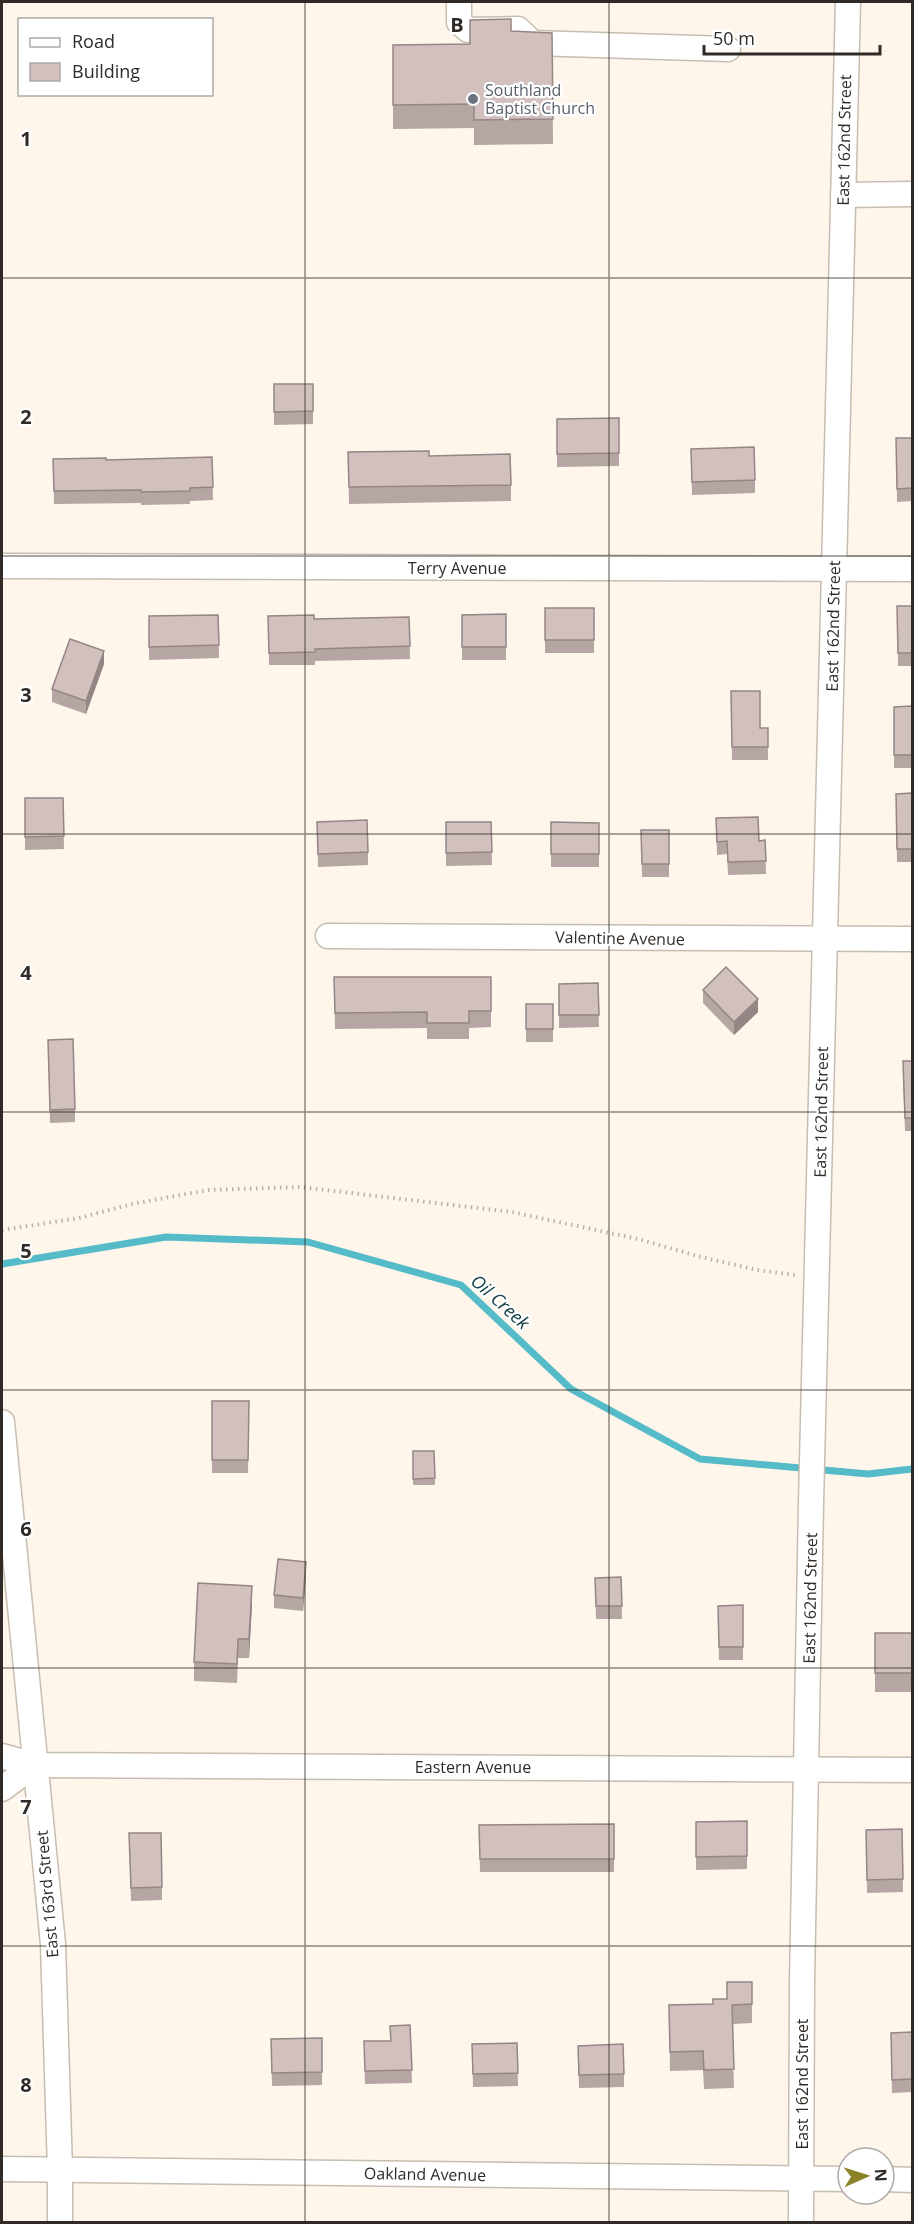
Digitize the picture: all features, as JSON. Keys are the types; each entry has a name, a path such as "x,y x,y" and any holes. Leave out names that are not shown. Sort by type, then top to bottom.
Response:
{"street":[{"path":"459,2 459,22 468,30 518,29 533,43 728,49"},
{"name":"East 162nd Street","path":"801,2223 802,1982 808,1768 811,1503 848,2"},
{"path":"843,195 912,194"},
{"name":"Terry Avenue","path":"2,566 912,569"},
{"name":"Valentine Avenue","path":"328,936 912,939"},
{"name":"East 163rd Street","path":"2,1422 53,1944 60,2223"},
{"name":"Eastern Avenue","path":"2,1756 34,1765 912,1770"},
{"path":"2,1789 34,1765"},
{"name":"Oakland Avenue","path":"2,2169 836,2179"},
{"path":"896,2179 912,2180"}],"path":[{"path":"2,1230 79,1218 132,1204 208,1190 300,1187 512,1212 638,1239 757,1270 801,1276"}],"building":[{"name":"Southland Baptist Church","path":"511,19 511,31 552,33 553,119 474,120 474,104 393,105 393,45 470,44 470,20"},
{"path":"274,384 313,384 313,411 274,412"},
{"path":"619,418 619,453 557,454 557,419"},
{"path":"896,438 912,438 912,488 897,489"},
{"path":"754,447 755,480 692,482 691,449"},
{"path":"429,451 429,456 510,454 511,485 349,487 348,452"},
{"path":"212,457 213,487 190,488 190,491 54,491 53,459"},
{"path":"897,606 912,606 912,653 898,653"},
{"path":"545,608 594,608 594,640 545,640"},
{"path":"506,614 506,647 462,647 462,615"},
{"path":"218,615 219,645 149,647 149,616"},
{"path":"314,615 314,619 409,617 410,646 269,653 268,616"},
{"path":"70,639 104,651 86,701 52,689"},
{"path":"731,691 760,691 760,728 768,728 768,747 732,747"},
{"path":"912,706 912,755 894,755 894,707"},
{"path":"912,793 912,849 897,849 896,794"},
{"path":"25,798 63,798 64,836 25,837"},
{"path":"758,817 759,841 765,840 766,861 728,862 727,841 717,842 716,818"},
{"path":"367,820 368,852 318,854 317,822"},
{"path":"446,822 491,822 492,852 446,853"},
{"path":"551,822 599,823 599,854 551,854"},
{"path":"641,830 669,830 669,864 642,864"},
{"path":"726,967 758,999 734,1022 703,990"},
{"path":"334,977 491,977 491,1011 469,1011 469,1023 427,1023 427,1012 335,1013"},
{"path":"598,983 599,1015 559,1015 559,984"},
{"path":"526,1004 553,1004 553,1029 526,1029"},
{"path":"73,1039 75,1109 50,1110 48,1040"},
{"path":"903,1061 912,1061 912,1118 905,1118"},
{"path":"212,1401 249,1401 248,1460 212,1460"},
{"path":"413,1451 434,1451 435,1478 413,1479"},
{"path":"278,1559 306,1562 303,1598 274,1595"},
{"path":"621,1577 622,1606 596,1606 595,1578"},
{"path":"198,1583 252,1586 249,1639 238,1639 237,1664 194,1662"},
{"path":"743,1605 743,1647 719,1647 718,1606"},
{"path":"875,1633 912,1633 912,1673 875,1673"},
{"path":"747,1821 747,1856 696,1857 696,1822"},
{"path":"614,1824 614,1859 480,1859 479,1825"},
{"path":"902,1829 903,1879 867,1880 866,1830"},
{"path":"129,1833 161,1833 162,1887 131,1888"},
{"path":"727,1982 752,1982 752,2004 732,2005 734,2069 704,2070 703,2051 670,2052 669,2005 713,2004 713,1999 727,1999"},
{"path":"410,2025 412,2070 365,2071 364,2041 391,2041 390,2026"},
{"path":"912,2032 912,2079 892,2080 891,2033"},
{"path":"322,2038 322,2072 272,2073 271,2039"},
{"path":"517,2043 518,2073 473,2074 472,2044"},
{"path":"623,2044 624,2074 579,2075 578,2046"}],"waterway":[{"name":"Oil Creek","path":"2,1264 166,1237 308,1242 461,1285 571,1389 700,1459 868,1474 912,1469"}],"place":[{"name":"Southland Baptist Church","path":"473,99"}]}
